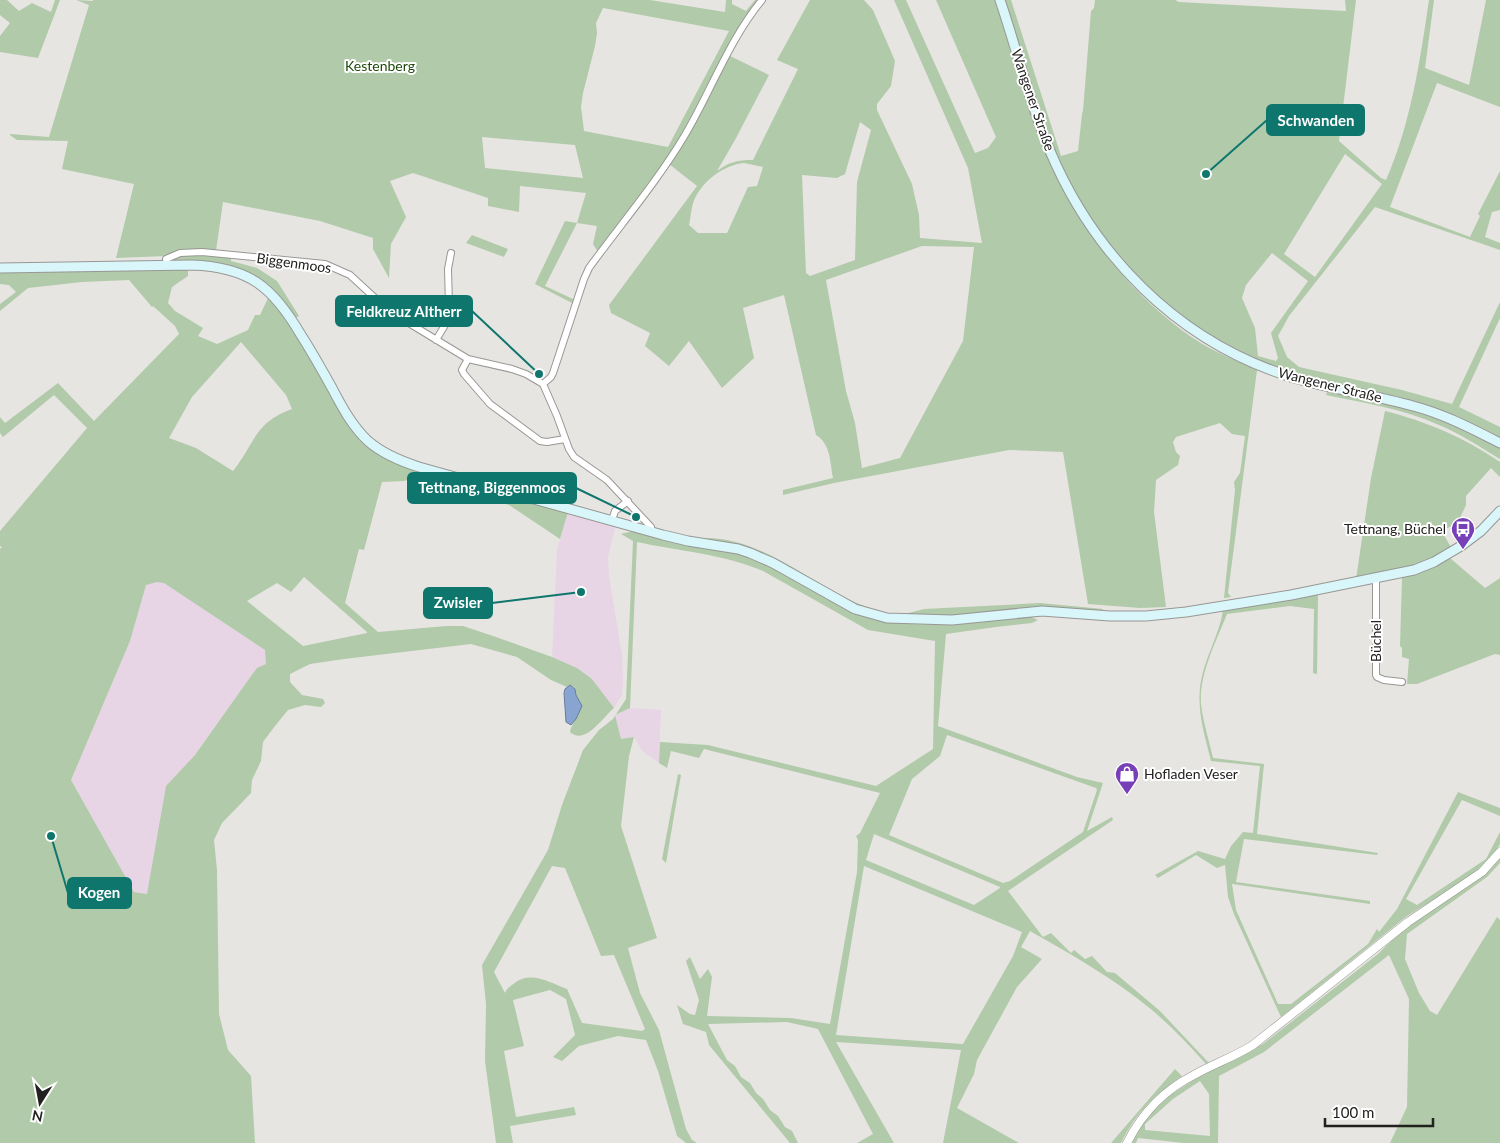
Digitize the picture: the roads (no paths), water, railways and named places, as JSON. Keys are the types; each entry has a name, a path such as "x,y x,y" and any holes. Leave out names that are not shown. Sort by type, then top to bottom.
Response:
{"main road":[{"name":"Wangener Straße","path":"1000,0 1044,136 1060,174 1099,240 1148,294 1176,318 1200,335 1249,361 1301,380 1416,406 1440,414 1500,443"},
{"path":"0,268 166,265 207,266 228,269 250,278 267,289 287,312 351,421 364,436 384,453 419,467 652,532 688,541 726,546 750,553 773,563 855,609 876,616 899,619 960,619 1042,611 1119,616 1164,615 1291,595 1414,570 1446,556 1475,536 1500,511"}],"street":[{"path":"652,532 651,527 628,501 604,478 574,457 543,384 553,373 589,268 673,155 742,27 762,0"},
{"name":"Biggenmoos","path":"166,265 166,258 173,255 202,252 325,264 350,275 389,311 468,359 512,369 535,378 543,384"},
{"path":"436,340 448,320 448,269 451,253"},
{"path":"468,359 462,370 490,404 540,441 547,442 565,439"},
{"path":"612,520 615,511 628,501"},
{"name":"Büchel","path":"1376,579 1376,675 1377,678 1384,680 1402,682"},
{"path":"1127,1143 1140,1119 1160,1097 1195,1074 1239,1054 1253,1045 1408,922 1482,872 1500,852"}],"water":[{"path":"570,685 575,689 582,706 571,725 566,722 564,693 565,689"}],"place":[{"name":"Schwanden","path":"1206,174"},
{"name":"Feldkreuz Altherr","path":"539,374"},
{"name":"Tettnang, Biggenmoos","path":"636,517"},
{"name":"Tettnang, Büchel","path":"1463,550"},
{"name":"Zwisler","path":"581,592"},
{"name":"Hofladen Veser","path":"1127,795"},
{"name":"Kogen","path":"51,836"}],"park label":[{"name":"Kestenberg","path":"380,66"}]}
